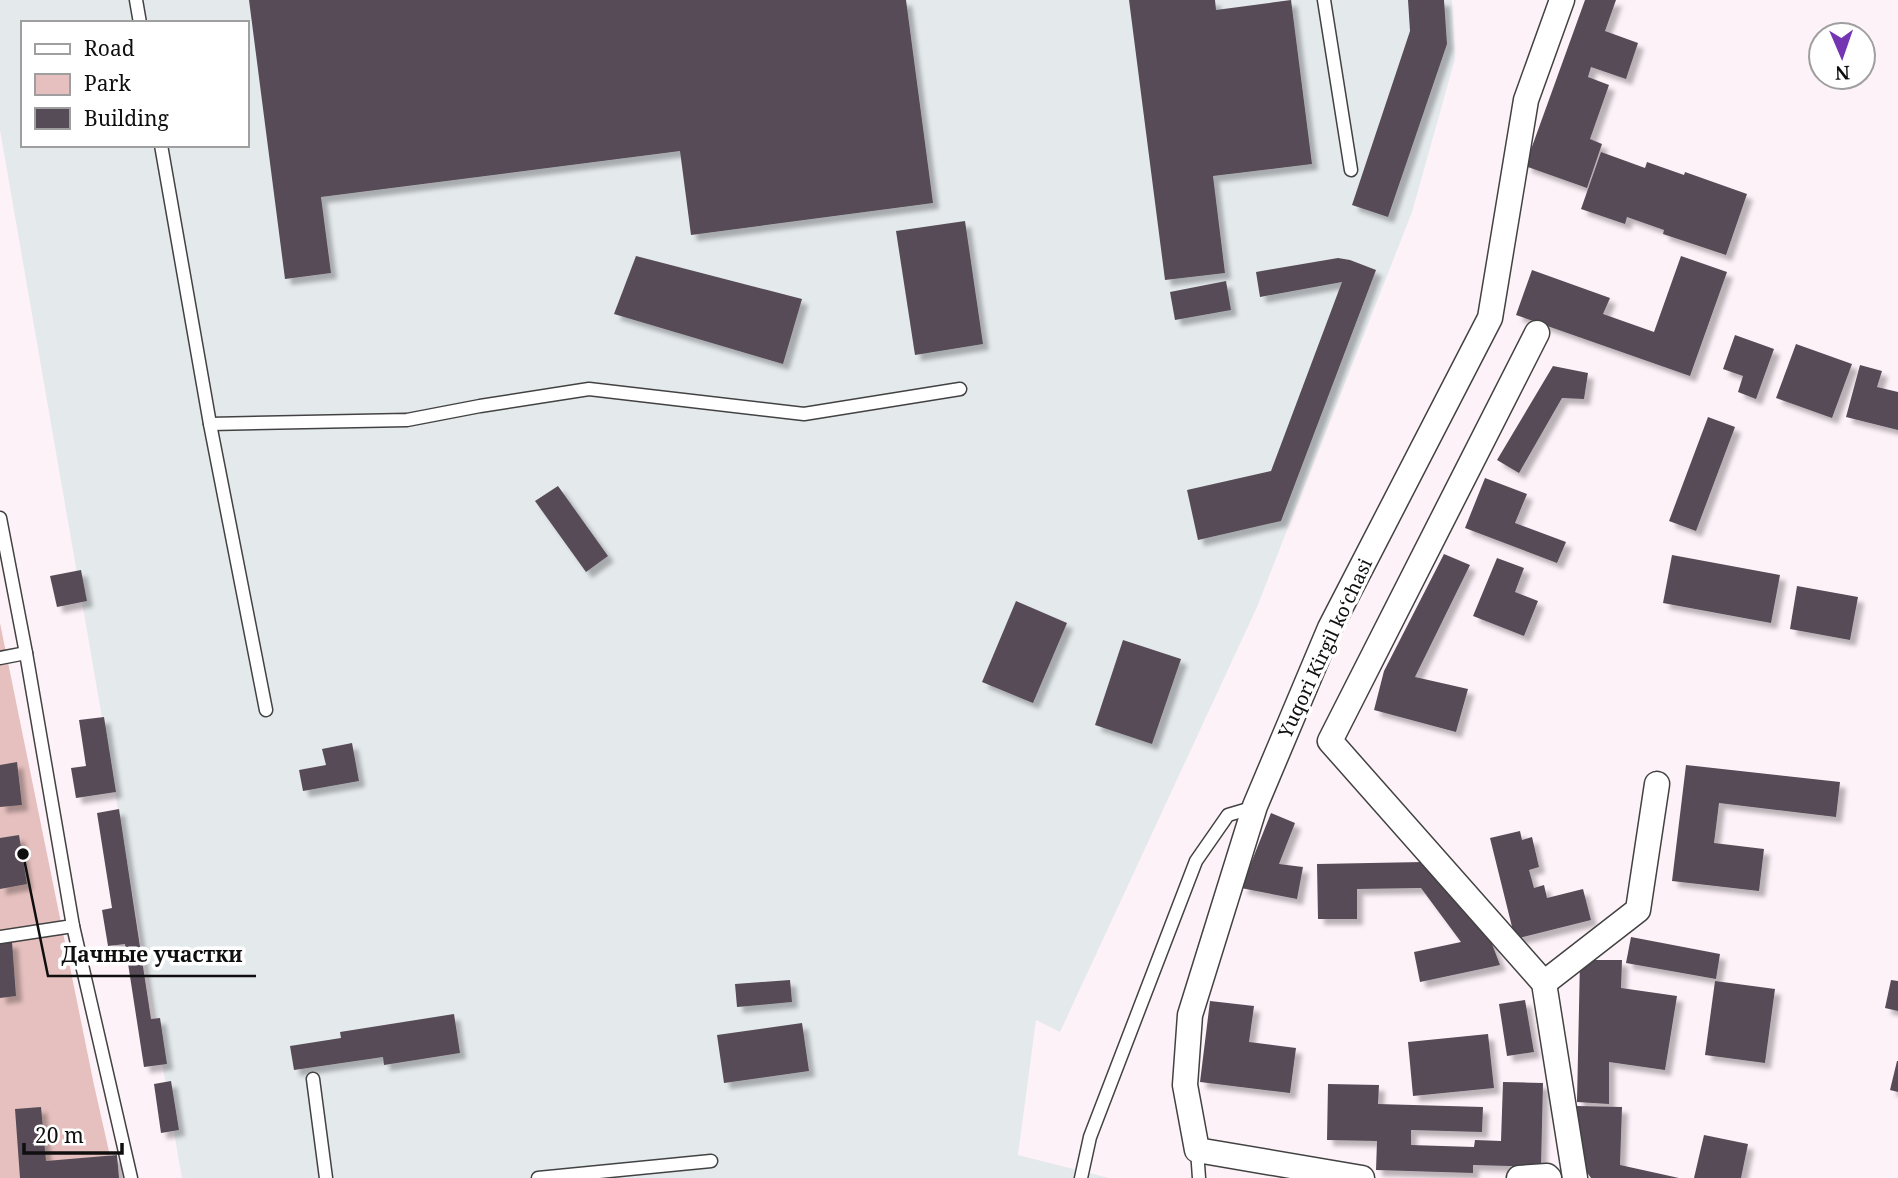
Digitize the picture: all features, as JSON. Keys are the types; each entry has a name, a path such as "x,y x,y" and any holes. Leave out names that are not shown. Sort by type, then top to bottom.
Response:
{"street":[{"name":"Yuqori Kirgil koʻchasi","path":"1196,1150 1185,1086 1190,1014 1255,806 1330,628 1490,318 1526,100 1562,0"},
{"path":"1536,333 1330,741 1544,983 1575,1178"},
{"path":"1544,983 1638,910 1657,784"},
{"path":"1196,1150 1362,1178"},
{"path":"1519,1178 1549,1178"}],"lane":[{"path":"136,0 139,21"},
{"path":"1324,0 1351,170"},
{"path":"161,147 209,424 266,710"},
{"path":"209,424 407,420 589,389 804,414 960,389"},
{"path":"0,518 73,926 131,1178"},
{"path":"0,657 26,653"},
{"path":"1081,1178 1090,1136 1196,861 1228,815 1255,806"},
{"path":"0,937 73,926"},
{"path":"313,1079 326,1178"},
{"path":"1196,1150 1199,1178"},
{"path":"538,1178 711,1161"}],"shaded area":[{"path":"0,0 1452,0 1455,59 1412,212 1257,607 1060,1032 1036,1020 1018,1155 1109,1178 182,1178 0,130"}],"green space":[{"path":"0,623 94,1085 115,1178 0,1178"}],"building":[{"path":"249,0 906,0 933,203 691,235 680,151 321,197 331,273 285,279"},
{"path":"1129,0 1215,0 1216,10 1291,0 1312,164 1213,176 1225,273 1165,280"},
{"path":"1408,0 1444,0 1447,44 1388,217 1352,205 1410,31"},
{"path":"1585,0 1616,0 1605,31 1638,43 1626,79 1591,67 1588,77 1609,85 1590,139 1602,144 1587,188 1525,166"},
{"path":"1601,152 1645,168 1647,162 1684,175 1685,172 1747,194 1726,255 1663,234 1664,230 1627,217 1625,224 1581,209"},
{"path":"965,221 983,344 915,355 896,231"},
{"path":"636,256 802,299 783,364 614,314"},
{"path":"1681,256 1727,272 1690,376 1516,315 1532,270 1610,298 1603,314 1654,332"},
{"path":"1338,258 1376,270 1281,521 1198,540 1187,490 1271,471 1342,282 1260,297 1256,272"},
{"path":"1226,281 1231,310 1175,320 1170,292"},
{"path":"1735,335 1774,349 1756,399 1738,392 1743,376 1723,369"},
{"path":"1796,344 1852,364 1832,418 1776,398"},
{"path":"1860,365 1882,371 1877,387 1898,392 1898,430 1846,417"},
{"path":"1553,366 1588,373 1584,399 1562,398 1519,473 1497,460"},
{"path":"1708,417 1735,427 1696,531 1669,521"},
{"path":"1485,478 1527,494 1515,523 1566,542 1557,563 1465,528"},
{"path":"558,486 608,556 586,572 535,501"},
{"path":"1444,554 1470,565 1415,677 1468,689 1456,732 1374,710 1384,671"},
{"path":"1672,555 1780,575 1771,623 1663,603"},
{"path":"1497,558 1524,568 1515,592 1538,601 1524,636 1473,616"},
{"path":"81,570 87,601 57,607 50,576"},
{"path":"1797,586 1858,597 1850,640 1790,629"},
{"path":"1016,601 1067,623 1033,703 982,682"},
{"path":"1123,640 1181,659 1152,744 1095,725"},
{"path":"104,717 116,792 76,798 71,768 86,766 79,720"},
{"path":"352,743 359,781 303,791 299,770 326,765 322,749"},
{"path":"17,762 22,805 0,807 0,765"},
{"path":"1686,765 1840,782 1836,817 1719,803 1714,843 1764,849 1759,891 1672,881"},
{"path":"119,809 151,1019 160,1018 167,1064 144,1067 125,944 108,946 102,910 112,908 97,813"},
{"path":"1271,813 1295,823 1279,864 1303,867 1297,899 1241,888"},
{"path":"1520,831 1522,840 1532,837 1539,867 1529,870 1534,888 1544,885 1547,898 1583,889 1591,920 1515,939 1490,838"},
{"path":"19,835 27,884 0,889 0,838"},
{"path":"1423,862 1489,936 1500,965 1420,982 1414,952 1461,942 1421,888 1357,889 1357,919 1318,919 1317,864"},
{"path":"1631,937 1720,954 1716,979 1626,963"},
{"path":"0,942 12,942 16,996 0,998"},
{"path":"1580,960 1622,960 1621,988 1677,996 1665,1070 1609,1062 1609,1104 1577,1102"},
{"path":"790,980 792,1002 737,1007 735,984"},
{"path":"1891,980 1898,981 1898,1011 1885,1008"},
{"path":"1715,981 1775,989 1765,1063 1705,1055"},
{"path":"1525,1000 1534,1052 1507,1056 1499,1004"},
{"path":"1210,1001 1254,1006 1249,1042 1296,1048 1290,1093 1200,1082"},
{"path":"454,1014 460,1053 384,1065 383,1057 294,1070 290,1046 341,1038 340,1032"},
{"path":"802,1023 809,1071 724,1083 717,1035"},
{"path":"1488,1034 1494,1088 1413,1096 1408,1042"},
{"path":"1898,1061 1898,1092 1890,1090"},
{"path":"171,1081 179,1130 161,1133 154,1084"},
{"path":"1503,1082 1543,1083 1541,1167 1473,1165 1473,1173 1376,1170 1377,1141 1327,1140 1328,1084 1379,1085 1378,1104 1483,1107 1482,1132 1411,1130 1411,1145 1474,1147 1475,1140 1501,1141"},
{"path":"1577,1106 1622,1107 1620,1165 1679,1178 1591,1178 1579,1161"},
{"path":"41,1107 46,1161 117,1155 119,1178 20,1178 15,1109"},
{"path":"1704,1135 1748,1144 1741,1178 1694,1178"}],"place":[{"name":"Дачные участки","path":"23,854"}]}
